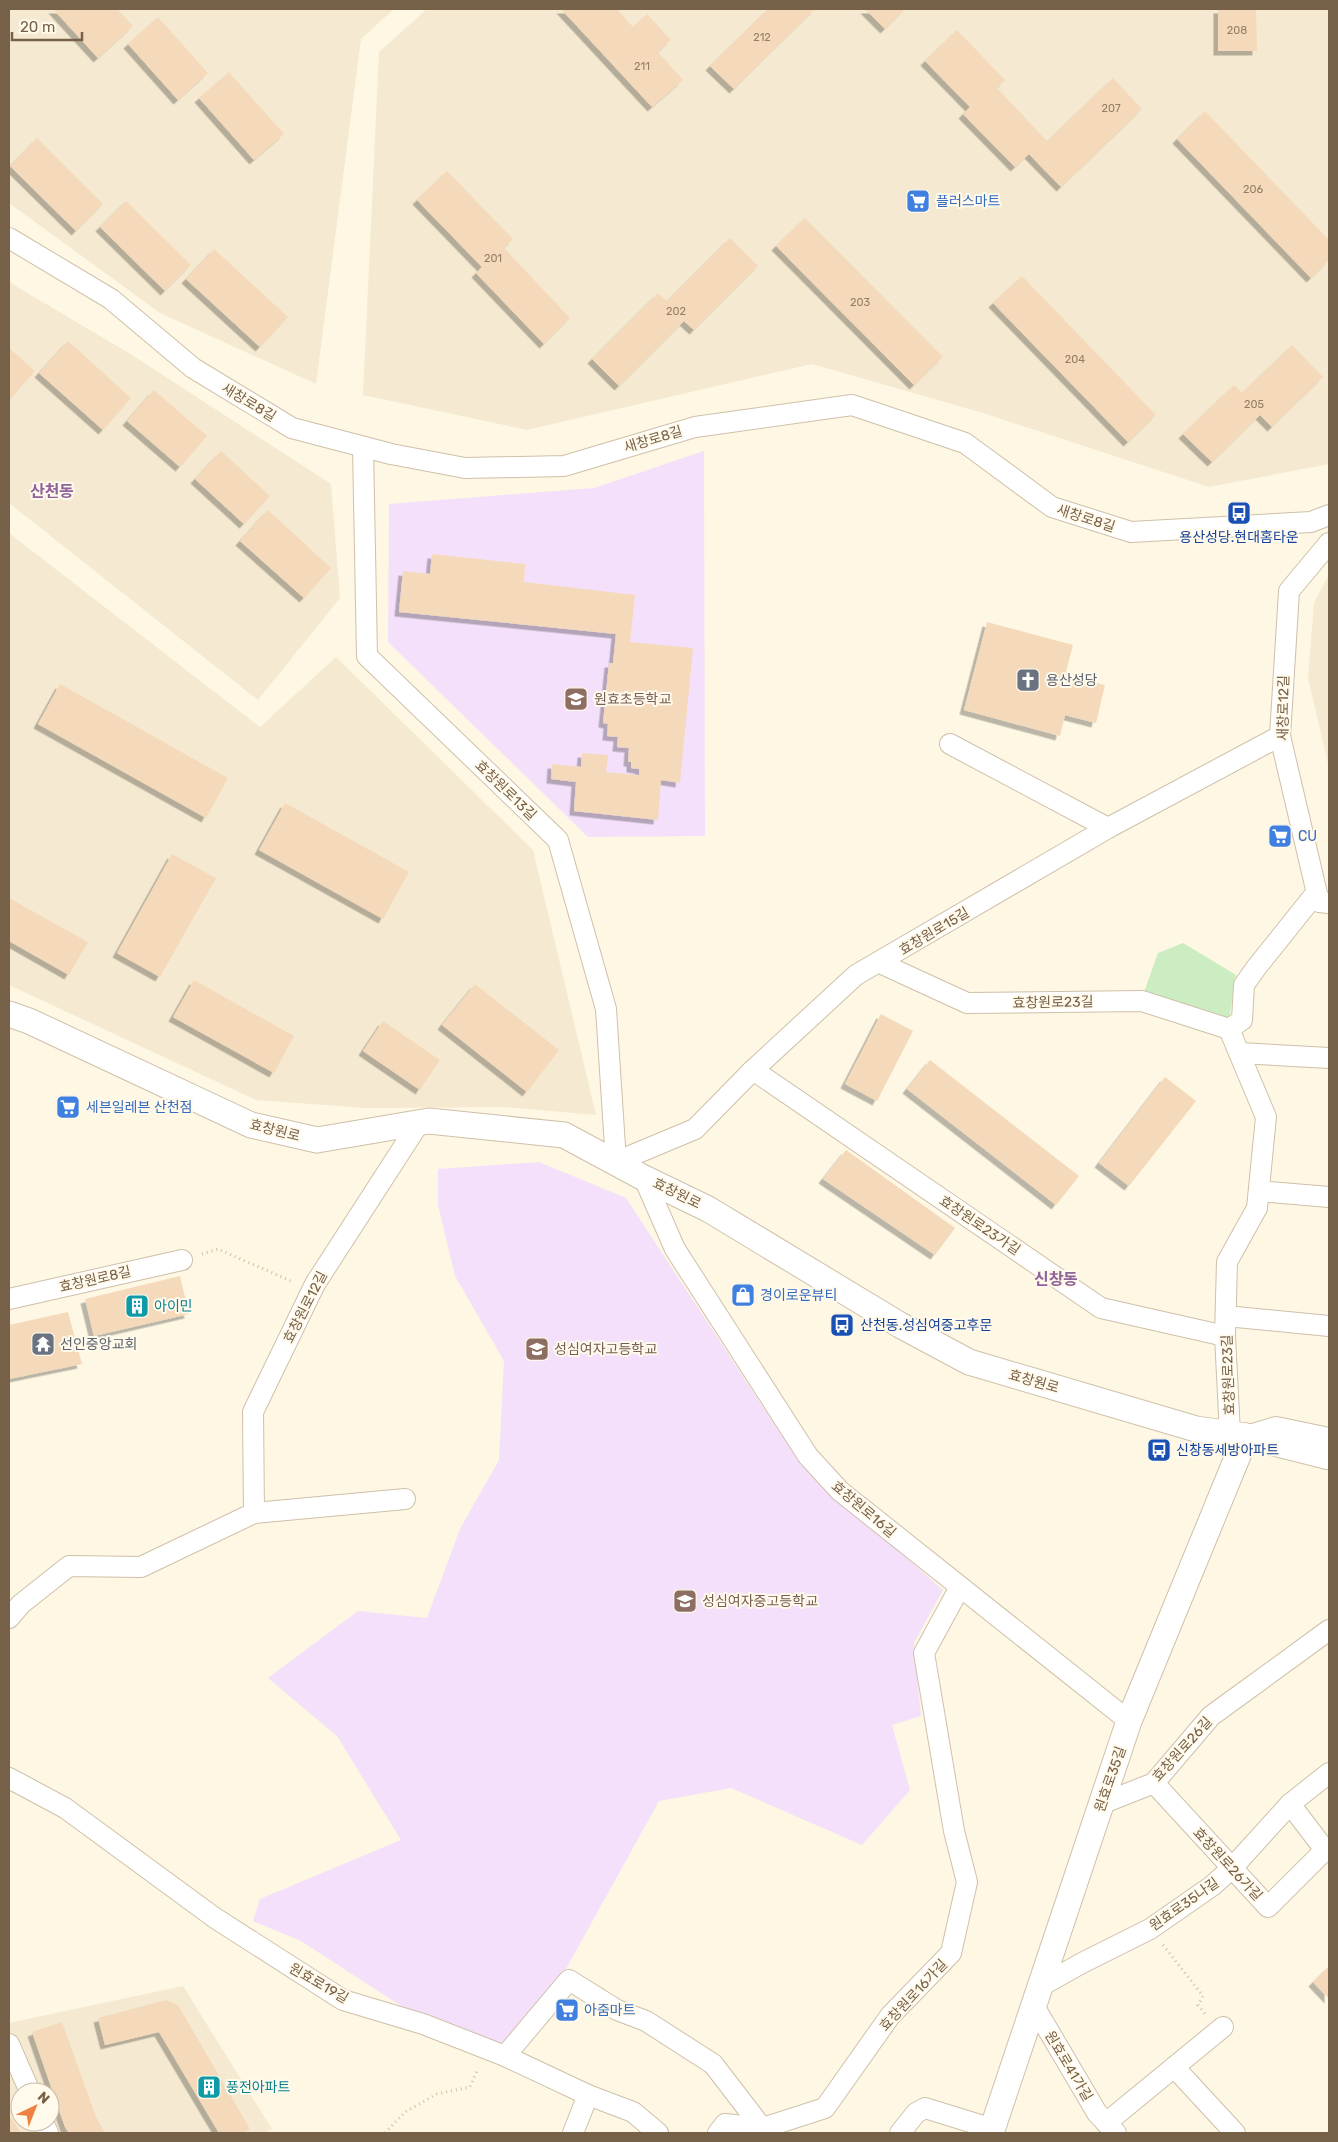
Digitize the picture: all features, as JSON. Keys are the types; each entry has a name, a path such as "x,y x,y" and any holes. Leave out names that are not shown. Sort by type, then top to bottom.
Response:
{"street":[{"name":"새창로8길","path":"9,238 110,299 193,368 292,428 363,447 465,468 564,466 695,427 852,405 965,443 1052,507 1131,532 1311,522 1329,515"},
{"name":"효창원로13길","path":"363,447 367,656 558,840 606,1009 616,1162"},
{"name":"새창로12길","path":"1323,898 1280,736 1289,591 1329,543"},
{"name":"효창원로15길","path":"616,1162 695,1129 754,1070 856,976 1108,828 1280,736"},
{"path":"950,744 1108,828"},
{"path":"1229,1029 1242,1020 1244,985 1248,979 1323,898"},
{"name":"효창원로23길","path":"880,963 967,1003 1142,1001 1229,1029 1266,1117 1257,1208 1226,1262 1226,1326 1238,1435"},
{"name":"효창원로","path":"9,1014 29,1021 251,1125 317,1140 429,1121 564,1135 644,1178 708,1209 900,1325 969,1362 1196,1428 1238,1435 1329,1457"},
{"path":"1239,1054 1329,1058"},
{"name":"효창원로23가길","path":"754,1070 1101,1308 1226,1326"},
{"name":"효창원로12길","path":"254,1513 253,1412 315,1284 419,1123"},
{"name":"효창원로16길","path":"644,1178 675,1249 808,1456 840,1492 1129,1722"},
{"path":"1259,1190 1329,1197"},
{"name":"효창원로8길","path":"9,1299 182,1260"},
{"name":"효창원로23길","path":"1226,1326 1329,1326"},
{"path":"1238,1435 1276,1427 1329,1438"},
{"name":"원효로35길","path":"900,2133 916,2113 925,2108 992,2131 1129,1722 1238,1435"},
{"path":"9,1618 21,1604 69,1566 141,1566 254,1513 405,1499"},
{"name":"효창원로16가길","path":"718,2133 725,2124 765,2131 825,2108 890,2016 952,1953 968,1882 954,1831 924,1653 960,1587"},
{"name":"효창원로26길","path":"1102,1804 1154,1783 1211,1716 1329,1630"},
{"name":"원효로35나길","path":"1037,1996 1082,1963 1150,1929 1212,1886 1232,1868 1290,1804 1329,1773"},
{"name":"원효로19길","path":"9,1778 64,1808 215,1918 343,2000 423,2024 496,2052 588,2095 633,2112 658,2133"},
{"name":"효창원로26가길","path":"1154,1783 1268,1907 1327,1849 1290,1804"},
{"path":"496,2052 569,1980 617,2010 646,2021 713,2064 765,2131"},
{"name":"원효로41가길","path":"1037,1996 1097,2113 1111,2128 1174,2067 1221,2029"},
{"path":"9,2044 26,2082"},
{"path":"1174,2067 1235,2133"},
{"path":"573,2133 588,2095"}],"path":[{"path":"182,1260 218,1250 299,1284"},
{"path":"1150,1929 1203,1996 1198,2005 1221,2029"},
{"path":"386,2133 405,2112 437,2094 470,2087 496,2052"}],"shaded area":[{"path":"9,9 394,9 361,39 316,384 160,313 9,203"},
{"path":"427,9 1329,9 1329,464 1209,487 983,413 812,364 527,430 363,395 379,52"},
{"path":"9,282 132,355 331,484 340,598 258,700 9,503"},
{"name":"원효초등학교","path":"704,451 705,836 588,837 388,642 389,504 594,488"},
{"path":"9,533 260,727 336,657 533,850 596,1115 504,1107 366,1108 256,1100 9,985"},
{"path":"1329,574 1329,768 1308,678 1314,603"},
{"name":"성심여자중고등학교","path":"539,1162 626,1198 801,1465 943,1590 914,1643 921,1716 892,1725 910,1790 862,1845 731,1788 659,1801 520,2052 412,2013 301,1941 253,1921 260,1899 401,1840 337,1736 268,1678 358,1611 427,1618 460,1529 499,1460 504,1361 455,1276 438,1205 438,1169"},
{"name":"풍전아파트","path":"183,1986 272,2129 264,2133 9,2133 9,2023"}],"green space":[{"path":"1183,943 1236,975 1230,1014 1224,1022 1143,995 1158,953"}],"building":[{"path":"53,9 117,9 133,26 98,58"},
{"path":"561,9 617,9 633,27 647,14 671,40 658,52 683,80 652,107"},
{"path":"768,9 815,9 734,89 710,66"},
{"path":"865,9 905,9 885,29"},
{"path":"1218,9 1256,9 1257,51 1218,51"},
{"path":"158,17 208,73 178,100 128,44"},
{"path":"957,30 1005,80 997,88 1047,141 1113,78 1142,109 1061,187 1029,154 1015,167 963,114 970,107 925,61"},
{"path":"229,72 284,134 254,160 199,98"},
{"path":"1205,111 1329,240 1329,260 1311,278 1177,139"},
{"path":"37,138 103,204 76,231 10,166"},
{"path":"447,171 513,239 504,248 570,318 544,344 476,273 482,267 417,200"},
{"path":"126,201 191,265 165,291 100,227"},
{"path":"805,218 943,357 914,385 776,246"},
{"path":"730,238 758,266 694,330 684,321 619,386 592,359 658,293 667,301"},
{"path":"214,249 288,317 260,347 186,279"},
{"path":"1022,276 1156,415 1128,442 993,303"},
{"path":"68,341 131,398 103,430 39,373"},
{"path":"1292,345 1323,377 1272,427 1260,415 1212,462 1183,434 1234,385 1242,393"},
{"path":"9,348 35,371 9,400"},
{"path":"154,390 207,436 180,467 127,421"},
{"path":"221,451 270,496 244,524 195,479"},
{"path":"268,510 331,568 304,598 240,541"},
{"path":"432,554 525,564 524,582 635,595 630,642 693,648 680,783 661,780 658,820 574,811 576,782 551,779 552,764 581,767 582,753 608,755 606,772 639,775 639,769 631,768 631,762 628,762 629,748 617,747 618,737 607,736 608,724 603,723 609,663 613,663 616,634 399,612 403,571 430,574"},
{"name":"용산성당","path":"987,622 1073,645 1065,675 1105,685 1096,723 1065,715 1060,736 964,710"},
{"path":"60,684 228,778 206,818 38,724"},
{"path":"285,803 409,872 383,919 259,850"},
{"path":"172,854 216,878 160,977 117,953"},
{"path":"9,898 88,942 69,975 9,941"},
{"path":"194,980 294,1036 274,1073 173,1017"},
{"path":"475,984 559,1050 527,1092 442,1025"},
{"path":"881,1014 913,1031 877,1101 845,1084"},
{"path":"383,1021 440,1060 420,1090 363,1051"},
{"path":"930,1060 1079,1176 1056,1205 907,1089"},
{"path":"1165,1077 1196,1101 1129,1186 1099,1163"},
{"path":"846,1150 955,1228 935,1255 823,1179"},
{"name":"아이민","path":"180,1276 189,1314 94,1336 85,1299"},
{"name":"선인중앙교회","path":"68,1312 82,1364 9,1379 9,1325"},
{"path":"1329,1966 1329,1999 1313,1982"},
{"name":"풍전아파트","path":"166,2000 178,2005 250,2129 243,2133 219,2133 159,2032 105,2045 98,2018"},
{"path":"62,2022 96,2117 105,2133 69,2133 60,2113 60,2082 49,2082 32,2032"},
{"path":"9,2115 10,2132 21,2133 9,2133"}],"place":[{"name":"플러스마트","path":"918,201"},
{"name":"용산성당.현대홈타운","path":"1239,513"},
{"name":"용산성당","path":"1028,680"},
{"name":"원효초등학교","path":"576,699"},
{"name":"CU","path":"1280,836"},
{"name":"세븐일레븐 산천점","path":"68,1107"},
{"name":"경이로운뷰티","path":"743,1295"},
{"name":"아이민","path":"137,1306"},
{"name":"산천동.성심여중고후문","path":"842,1325"},
{"name":"선인중앙교회","path":"43,1344"},
{"name":"성심여자고등학교","path":"537,1349"},
{"name":"신창동세방아파트","path":"1159,1450"},
{"name":"성심여자중고등학교","path":"685,1601"},
{"name":"아줌마트","path":"567,2010"},
{"name":"풍전아파트","path":"209,2087"}],"district":[{"name":"산천동","path":"52,491"},
{"name":"신창동","path":"1056,1279"}]}
